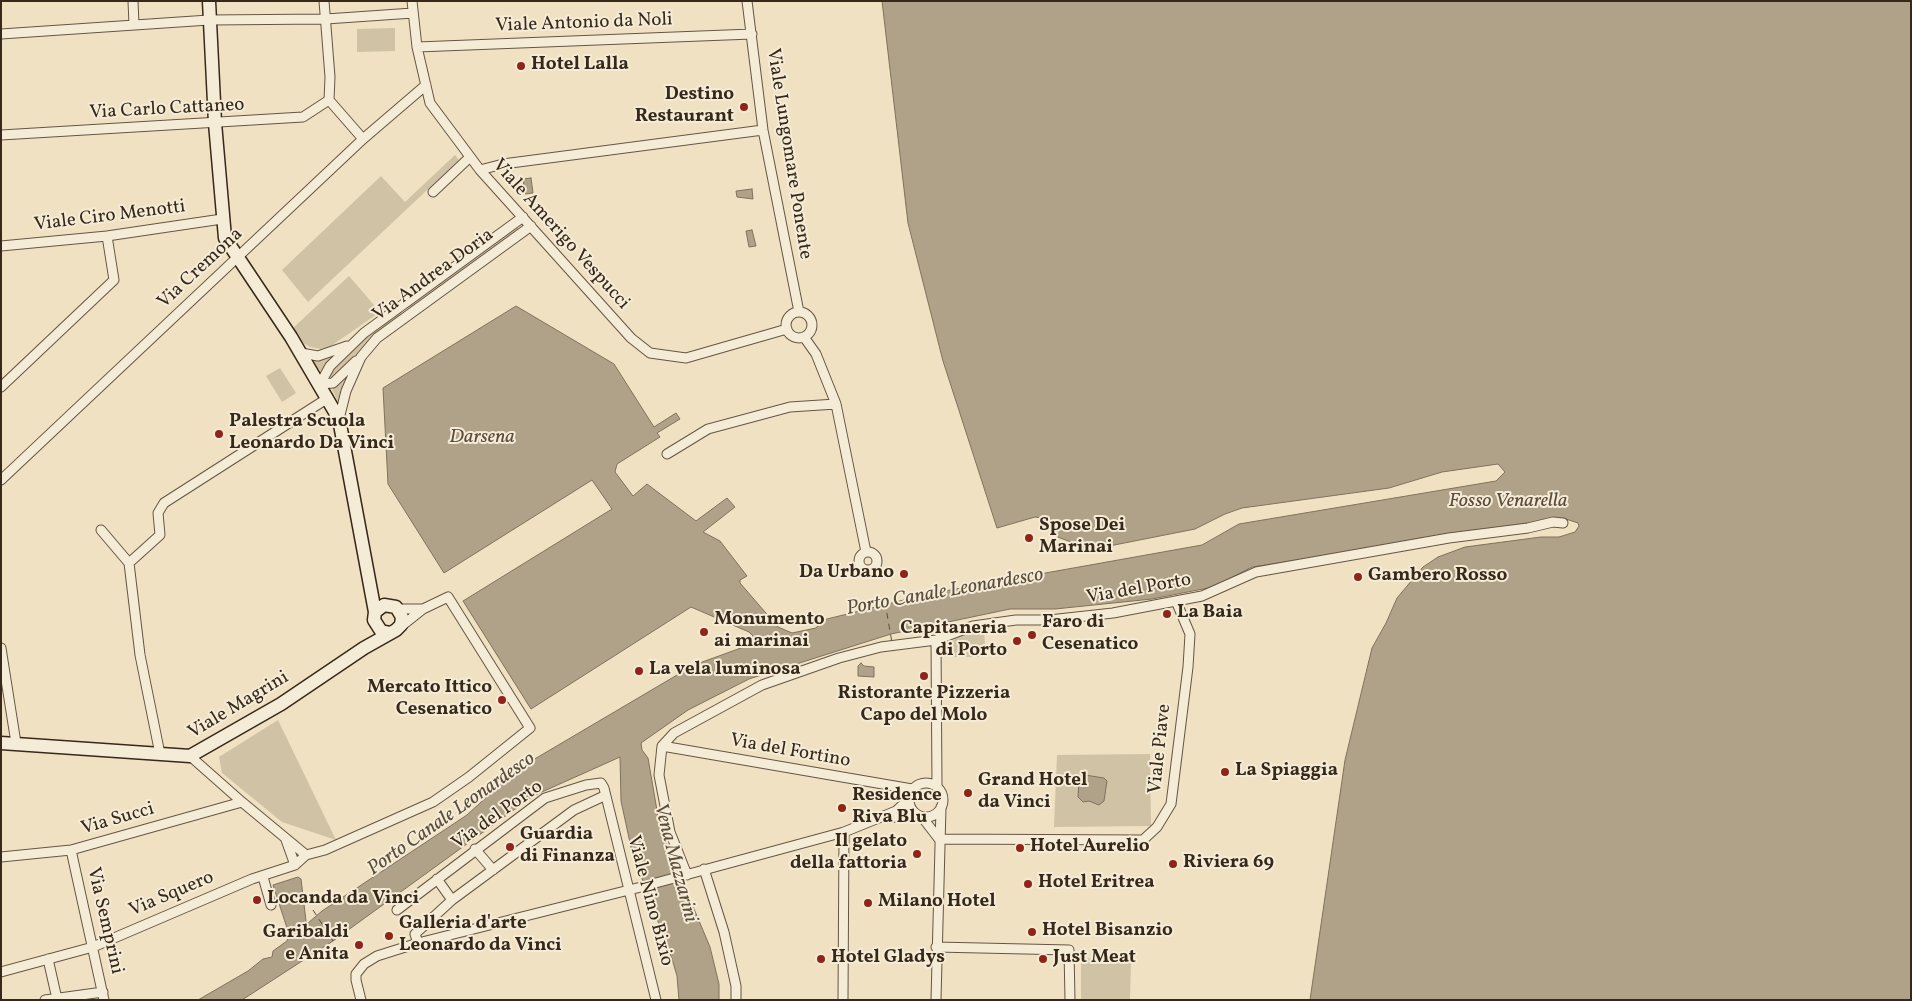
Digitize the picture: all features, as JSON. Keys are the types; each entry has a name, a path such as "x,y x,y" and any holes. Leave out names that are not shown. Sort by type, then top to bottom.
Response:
{"street":[{"path":"133,1 134,25"},
{"path":"209,1 215,123 225,238 236,258 301,353 328,398 338,420 372,592 378,613 381,631 394,630 402,616 398,609 392,605 378,613 364,648"},
{"path":"324,1 330,78 329,100 363,139"},
{"name":"Viale Amerigo Vespucci","path":"412,1 417,47 430,103 480,170 615,322 650,353 686,358 787,329"},
{"name":"Viale Lungomare Ponente","path":"747,1 763,130 798,312 807,315 812,322 810,331 804,337"},
{"path":"1,34 210,20 326,18 412,13"},
{"name":"Viale Antonio da Noli","path":"417,47 752,34"},
{"name":"Via Cremona","path":"1,480 363,139 426,85"},
{"name":"Via Carlo Cattaneo","path":"1,135 303,117 329,100"},
{"path":"480,170 512,163 763,130"},
{"path":"433,192 470,157"},
{"name":"Via Andrea Doria","path":"320,384 330,366 352,344 523,217"},
{"name":"Viale Ciro Menotti","path":"1,246 107,236 222,219"},
{"name":"Via Andrea Doria","path":"320,384 333,382 361,357 376,338 531,226"},
{"path":"1,387 114,280 107,236"},
{"path":"403,305 409,314"},
{"path":"798,312 788,318 787,329 795,338 804,337 816,354 836,404 866,552"},
{"name":"Via Andrea Doria","path":"301,353 318,356 352,344"},
{"name":"Via Andrea Doria","path":"338,420 346,391 361,357"},
{"path":"129,563 160,535 158,513 164,503 328,398"},
{"path":"667,454 708,429 790,407 836,404"},
{"name":"Via del Porto","path":"662,746 674,733 762,685 838,658 882,647 936,640 973,626 1016,620 1049,620 1113,612 1176,601 1216,592 1256,572 1450,538 1528,528 1553,522 1563,523"},
{"path":"101,530 129,563 140,655 160,754"},
{"name":"Viale Magrini","path":"1,743 190,756 281,704 424,609 448,597 530,728 469,777 433,802 325,850 306,854"},
{"name":"Viale Piave","path":"939,839 1143,840 1157,827 1172,804 1188,667 1190,634 1176,601"},
{"name":"Viale Magrini","path":"398,609 424,609"},
{"path":"936,640 936,787 942,797 939,839 936,1000"},
{"path":"1,648 16,743"},
{"path":"662,746 659,775 670,832 687,875"},
{"name":"Via del Fortino","path":"662,746 912,790"},
{"path":"190,756 286,840 306,854"},
{"name":"Via del Porto","path":"397,910 475,849 545,798 586,785 600,783"},
{"name":"Viale Nino Bixio","path":"600,783 656,993 656,1000"},
{"path":"936,787 927,783 912,790 909,805 939,839"},
{"path":"418,943 415,934 452,900 574,810 604,796"},
{"path":"361,1000 356,974 364,964 377,956 418,943 641,887 844,832 881,819 899,810 909,799"},
{"name":"Via Succi","path":"1,857 71,850 242,802"},
{"path":"881,819 933,815 941,807"},
{"path":"844,832 844,1000"},
{"path":"286,840 295,865"},
{"path":"475,849 492,870"},
{"name":"Via Semprini","path":"71,850 104,996"},
{"name":"Via Squero","path":"1,972 93,947 252,879 263,877 295,865 306,854"},
{"path":"704,869 724,932 736,986 736,1000"},
{"path":"263,877 271,905"},
{"path":"437,879 452,900"},
{"path":"936,947 1069,950 1070,1000"},
{"path":"48,959 57,999"},
{"path":"45,1000 104,996"}],"shaded area":[{"path":"395,28 395,51 357,52 357,29"},
{"path":"455,155 459,160 308,302 282,270 381,176 405,202"},
{"path":"513,228 518,228 517,231 410,308 408,305"},
{"path":"349,276 380,312 331,346 321,349 310,347 303,343 293,328"},
{"path":"401,311 403,314 373,336 337,376 328,378 341,360 369,333"},
{"path":"332,357 321,372 312,359 320,360"},
{"path":"354,367 339,404 331,387 340,383"},
{"path":"280,368 296,393 282,402 266,376"},
{"path":"984,630 986,657 946,657 947,645 957,637"},
{"path":"278,720 336,840 282,822 222,773 219,757"},
{"path":"1150,754 1151,826 1054,827 1057,755"},
{"path":"1081,958 1131,960 1130,1000 1081,1000"}],"water":[{"path":"882,1 1911,1 1911,1000 1310,1000 1345,760 1372,648 1397,598 1423,567 1438,557 1465,547 1541,537 1559,537 1575,532 1579,526 1578,523 1566,519 1252,567 1213,587 1152,599 1055,609 1010,609 891,634 749,679 688,710 641,743 642,750 648,758 660,828 710,947 719,984 719,1000 679,1000 677,976 672,959 632,852 621,801 620,757 533,796 333,941 242,1000 198,1000 248,971 263,959 272,957 273,951 287,941 289,934 273,885 298,877 301,879 306,921 308,923 322,911 467,815 516,770 694,665 752,644 753,636 749,632 691,607 531,709 463,601 612,509 592,480 444,573 388,484 383,388 516,306 614,364 654,427 676,413 680,419 657,433 660,437 617,464 615,472 633,496 647,484 696,521 727,498 735,507 703,532 720,541 747,576 740,580 740,583 778,627 792,633 816,628 823,620 928,594 1202,545 1239,524 1496,481 1505,472 1498,464 1442,472 1389,488 1242,508 1195,529 1084,551 1071,542 1055,536 1042,518 1035,517 997,528 943,361 908,223"},
{"path":"531,178 533,193 525,194 523,179"},
{"path":"752,189 753,199 737,197 736,191"},
{"path":"752,230 756,246 749,247 746,231"},
{"path":"861,663 864,666 874,667 874,677 858,676 858,666"},
{"path":"1085,775 1104,778 1107,781 1104,801 1099,805 1089,801 1083,802 1078,797 1079,780"}],"ferry route":[{"path":"885,602 892,643"},
{"path":"313,910 333,941"}],"place":[{"name":"Hotel Lalla","path":"521,66"},
{"name":"Destino Restaurant","path":"744,107"},
{"name":"Palestra Scuola Leonardo Da Vinci","path":"219,434"},
{"name":"Spose Dei Marinai","path":"1029,538"},
{"name":"Da Urbano","path":"904,574"},
{"name":"Gambero Rosso","path":"1358,577"},
{"name":"La Baia","path":"1167,614"},
{"name":"Monumento ai marinai","path":"704,632"},
{"name":"Faro di Cesenatico","path":"1032,635"},
{"name":"Capitaneria di Porto","path":"1017,641"},
{"name":"La vela luminosa","path":"639,671"},
{"name":"Ristorante Pizzeria Capo del Molo","path":"924,676"},
{"name":"Mercato Ittico Cesenatico","path":"502,700"},
{"name":"La Spiaggia","path":"1225,772"},
{"name":"Grand Hotel da Vinci","path":"968,793"},
{"name":"Residence Riva Blu","path":"842,808"},
{"name":"Guardia di Finanza","path":"510,847"},
{"name":"Hotel Aurelio","path":"1020,848"},
{"name":"Il gelato della fattoria","path":"917,854"},
{"name":"Riviera 69","path":"1173,864"},
{"name":"Hotel Eritrea","path":"1028,884"},
{"name":"Locanda da Vinci","path":"257,900"},
{"name":"Milano Hotel","path":"868,903"},
{"name":"Hotel Bisanzio","path":"1032,932"},
{"name":"Galleria d'arte Leonardo da Vinci","path":"389,936"},
{"name":"Garibaldi e Anita","path":"359,945"},
{"name":"Hotel Gladys","path":"821,959"},
{"name":"Just Meat","path":"1043,959"}],"water label":[{"name":"Darsena","path":"482,438"},
{"name":"Fosso Venarella","path":"1508,502"},
{"name":"Porto Canale Leonardesco","path":"945,593"},
{"name":"Porto Canale Leonardesco","path":"452,815"},
{"name":"Vena Mazzarini","path":"674,863"}]}
